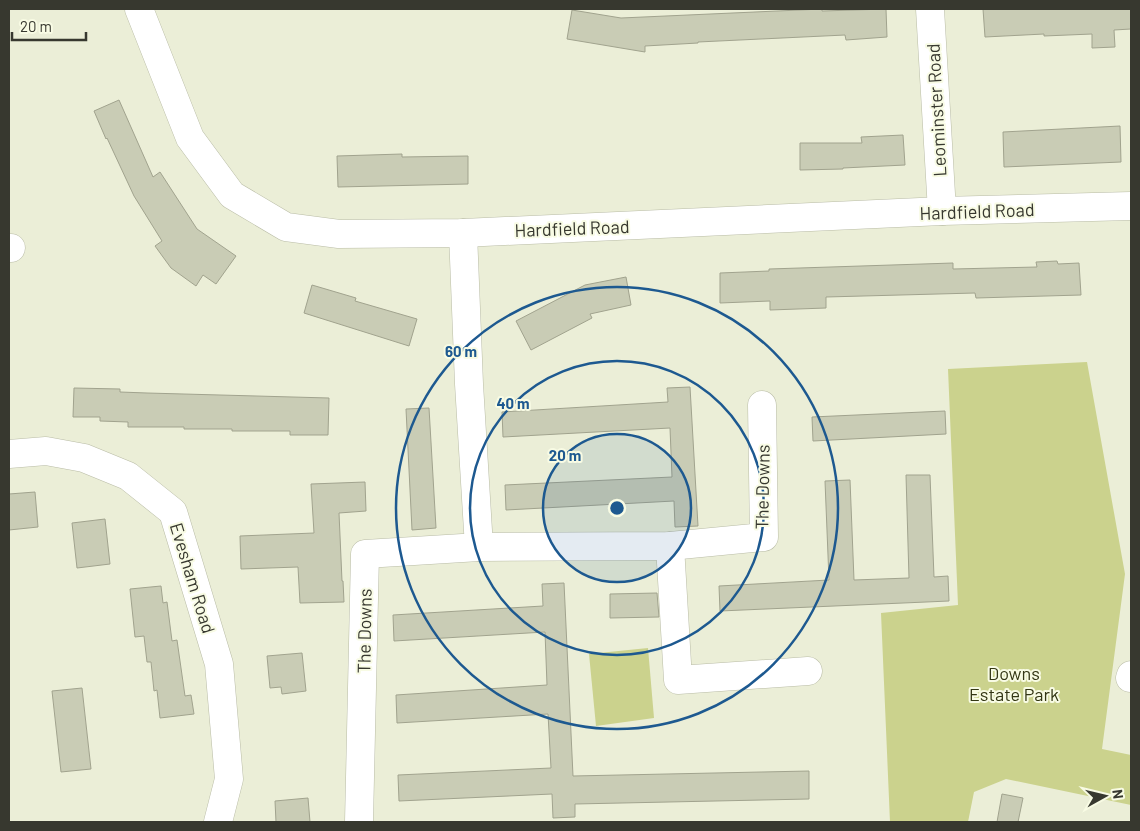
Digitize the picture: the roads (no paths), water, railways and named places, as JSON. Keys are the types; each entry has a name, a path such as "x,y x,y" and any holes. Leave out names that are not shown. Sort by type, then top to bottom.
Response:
{"street":[{"name":"Hardfield Road","path":"139,9 190,138 232,195 286,226 339,234 463,233 942,211 1131,206"},
{"name":"Leominster Road","path":"930,9 942,211"},
{"path":"463,233 469,384 479,548"},
{"name":"The Downs","path":"359,822 365,554 479,548 670,546 764,537 762,406"},
{"name":"Evesham Road","path":"9,454 46,451 84,458 128,476 173,512 219,664 229,779 218,822"},
{"path":"670,546 678,680 808,671"}],"park label":[{"name":"Downs Estate Park","path":"1014,683"}]}
